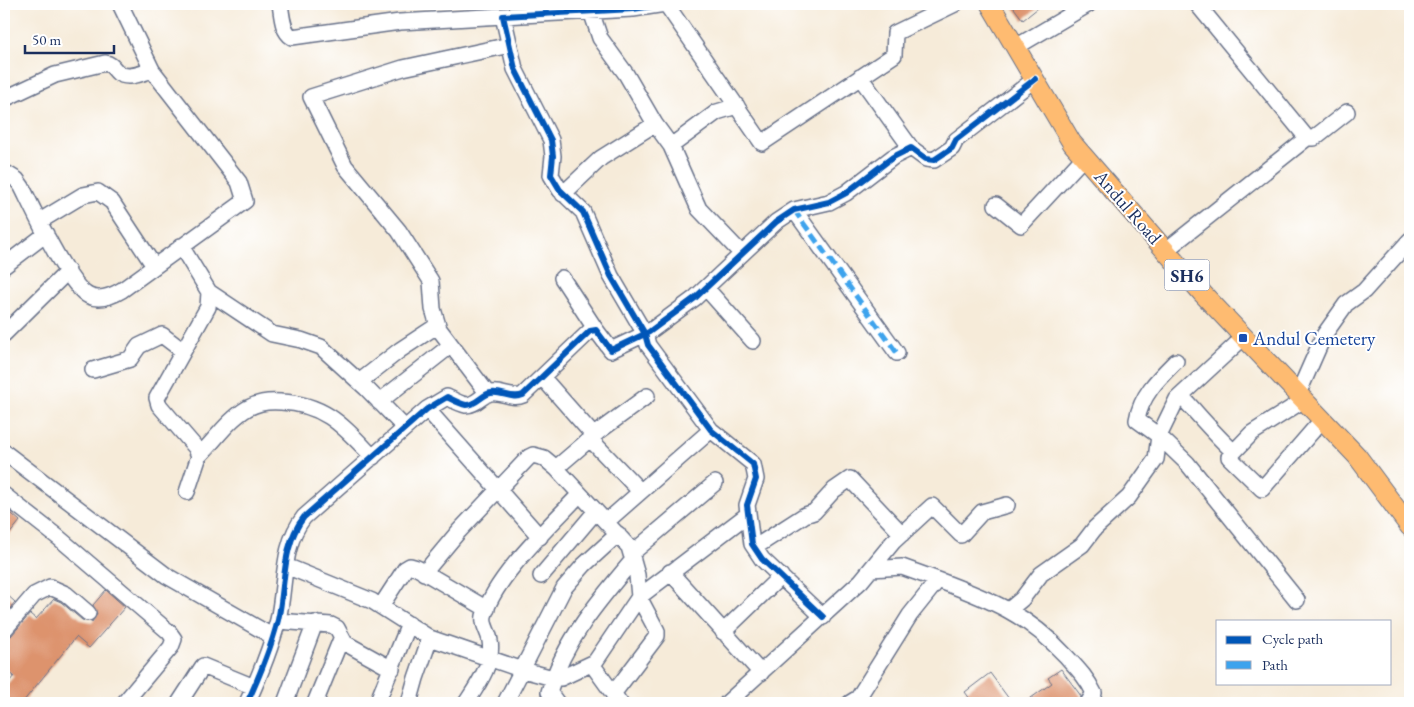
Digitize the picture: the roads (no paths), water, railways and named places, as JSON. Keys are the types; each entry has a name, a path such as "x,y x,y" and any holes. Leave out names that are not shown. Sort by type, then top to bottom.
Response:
{"main road":[{"name":"Andul Road","path":"990,4 1072,142 1084,157 1244,338 1357,456 1410,527"}],"street":[{"path":"4,172 17,180 43,228 83,292 99,298 110,296 122,290 245,201 239,182 152,70 120,4"},
{"path":"280,4 285,29 287,34 292,37 400,22 508,12 591,11 666,4 762,143 894,55 895,33 955,4"},
{"path":"1016,47 1089,4"},
{"path":"1197,4 1307,138"},
{"path":"591,11 600,38 626,74 655,124 671,146 699,209 742,254"},
{"path":"508,12 510,45 515,69 551,140 553,156 550,174 564,194 582,212 611,276 645,334 648,346 712,430 753,464 756,479 747,505 752,544 762,559 823,617"},
{"path":"488,394 450,346 438,326 433,309 431,281 399,232 345,166 311,97 403,68 510,45"},
{"path":"4,100 55,75 105,63 111,64 124,76 132,76 152,70"},
{"path":"860,77 910,148 926,159 934,160 952,148 956,140 1034,78"},
{"path":"671,146 717,112 737,106"},
{"path":"1166,251 1307,138 1314,138 1346,112"},
{"path":"564,194 601,158 655,124"},
{"path":"562,278 596,330 612,350 645,334 706,288 776,222 794,210 829,202 846,192 893,156 910,148"},
{"path":"996,205 1021,225 1084,157"},
{"path":"4,266 43,228 83,194 98,192 112,202 154,266"},
{"path":"794,210 897,353"},
{"path":"1322,420 1262,488 1229,457 1252,433 1301,397 1324,335 1346,304 1364,291 1410,240"},
{"path":"181,246 209,292 272,334 301,340 321,347 405,428"},
{"path":"4,334 68,270"},
{"path":"706,288 753,341"},
{"path":"199,456 196,448 158,405 157,398 208,307 209,292"},
{"path":"359,382 400,350 438,326"},
{"path":"247,703 278,620 286,566 294,533 304,517 427,409 443,398 448,397 467,405 494,392 517,398 590,331 596,330"},
{"path":"93,370 130,359 139,346 162,335 183,351"},
{"path":"1010,609 1022,599 1041,574 1082,545 1095,528 1129,496 1156,459 1159,436 1167,417 1181,396 1244,338"},
{"path":"379,402 450,346"},
{"path":"1176,361 1154,384 1139,407 1137,420 1159,436 1187,463 1297,600"},
{"path":"542,376 592,437 640,491"},
{"path":"556,468 592,437 647,396"},
{"path":"1181,396 1204,420 1211,432 1234,452"},
{"path":"187,492 199,456 234,418 248,408 270,401 298,403 320,410 337,420 373,457"},
{"path":"427,409 540,537"},
{"path":"541,576 601,517 640,491 712,430"},
{"path":"4,452 167,576 272,636"},
{"path":"424,572 459,531 533,454 544,458 556,468 629,548 639,597 657,631 657,636 617,698 597,674 594,667 595,662 639,597 748,514"},
{"path":"752,544 760,544 805,515 814,512 834,490 850,479 902,534"},
{"path":"558,703 550,696 549,692 553,678 581,624 632,557 715,483"},
{"path":"466,703 489,659 491,641 484,625 487,609 503,579 580,494"},
{"path":"4,495 59,538 169,632 174,639 171,647 124,703"},
{"path":"727,703 823,617 871,569 902,534 932,506 961,534 982,512 1007,505"},
{"path":"505,703 564,588 584,565 618,534"},
{"path":"286,566 381,606 430,638 523,670 560,678 595,662"},
{"path":"381,606 405,569 410,566 424,572 487,609"},
{"path":"871,569 902,567 1010,609 1045,634 1088,679 1094,693 1088,703"},
{"path":"670,572 761,673"},
{"path":"724,632 782,576"},
{"path":"850,703 858,698 910,615 938,580"},
{"path":"4,630 34,595 50,587 66,594 88,613"},
{"path":"278,620 315,623 337,628 341,639 349,647 392,669"},
{"path":"285,703 315,623"},
{"path":"377,703 409,624"},
{"path":"409,703 430,638"},
{"path":"315,703 341,639"},
{"path":"179,703 203,666 254,688"}],"place":[{"name":"Andul Cemetery","path":"1243,338"}]}
